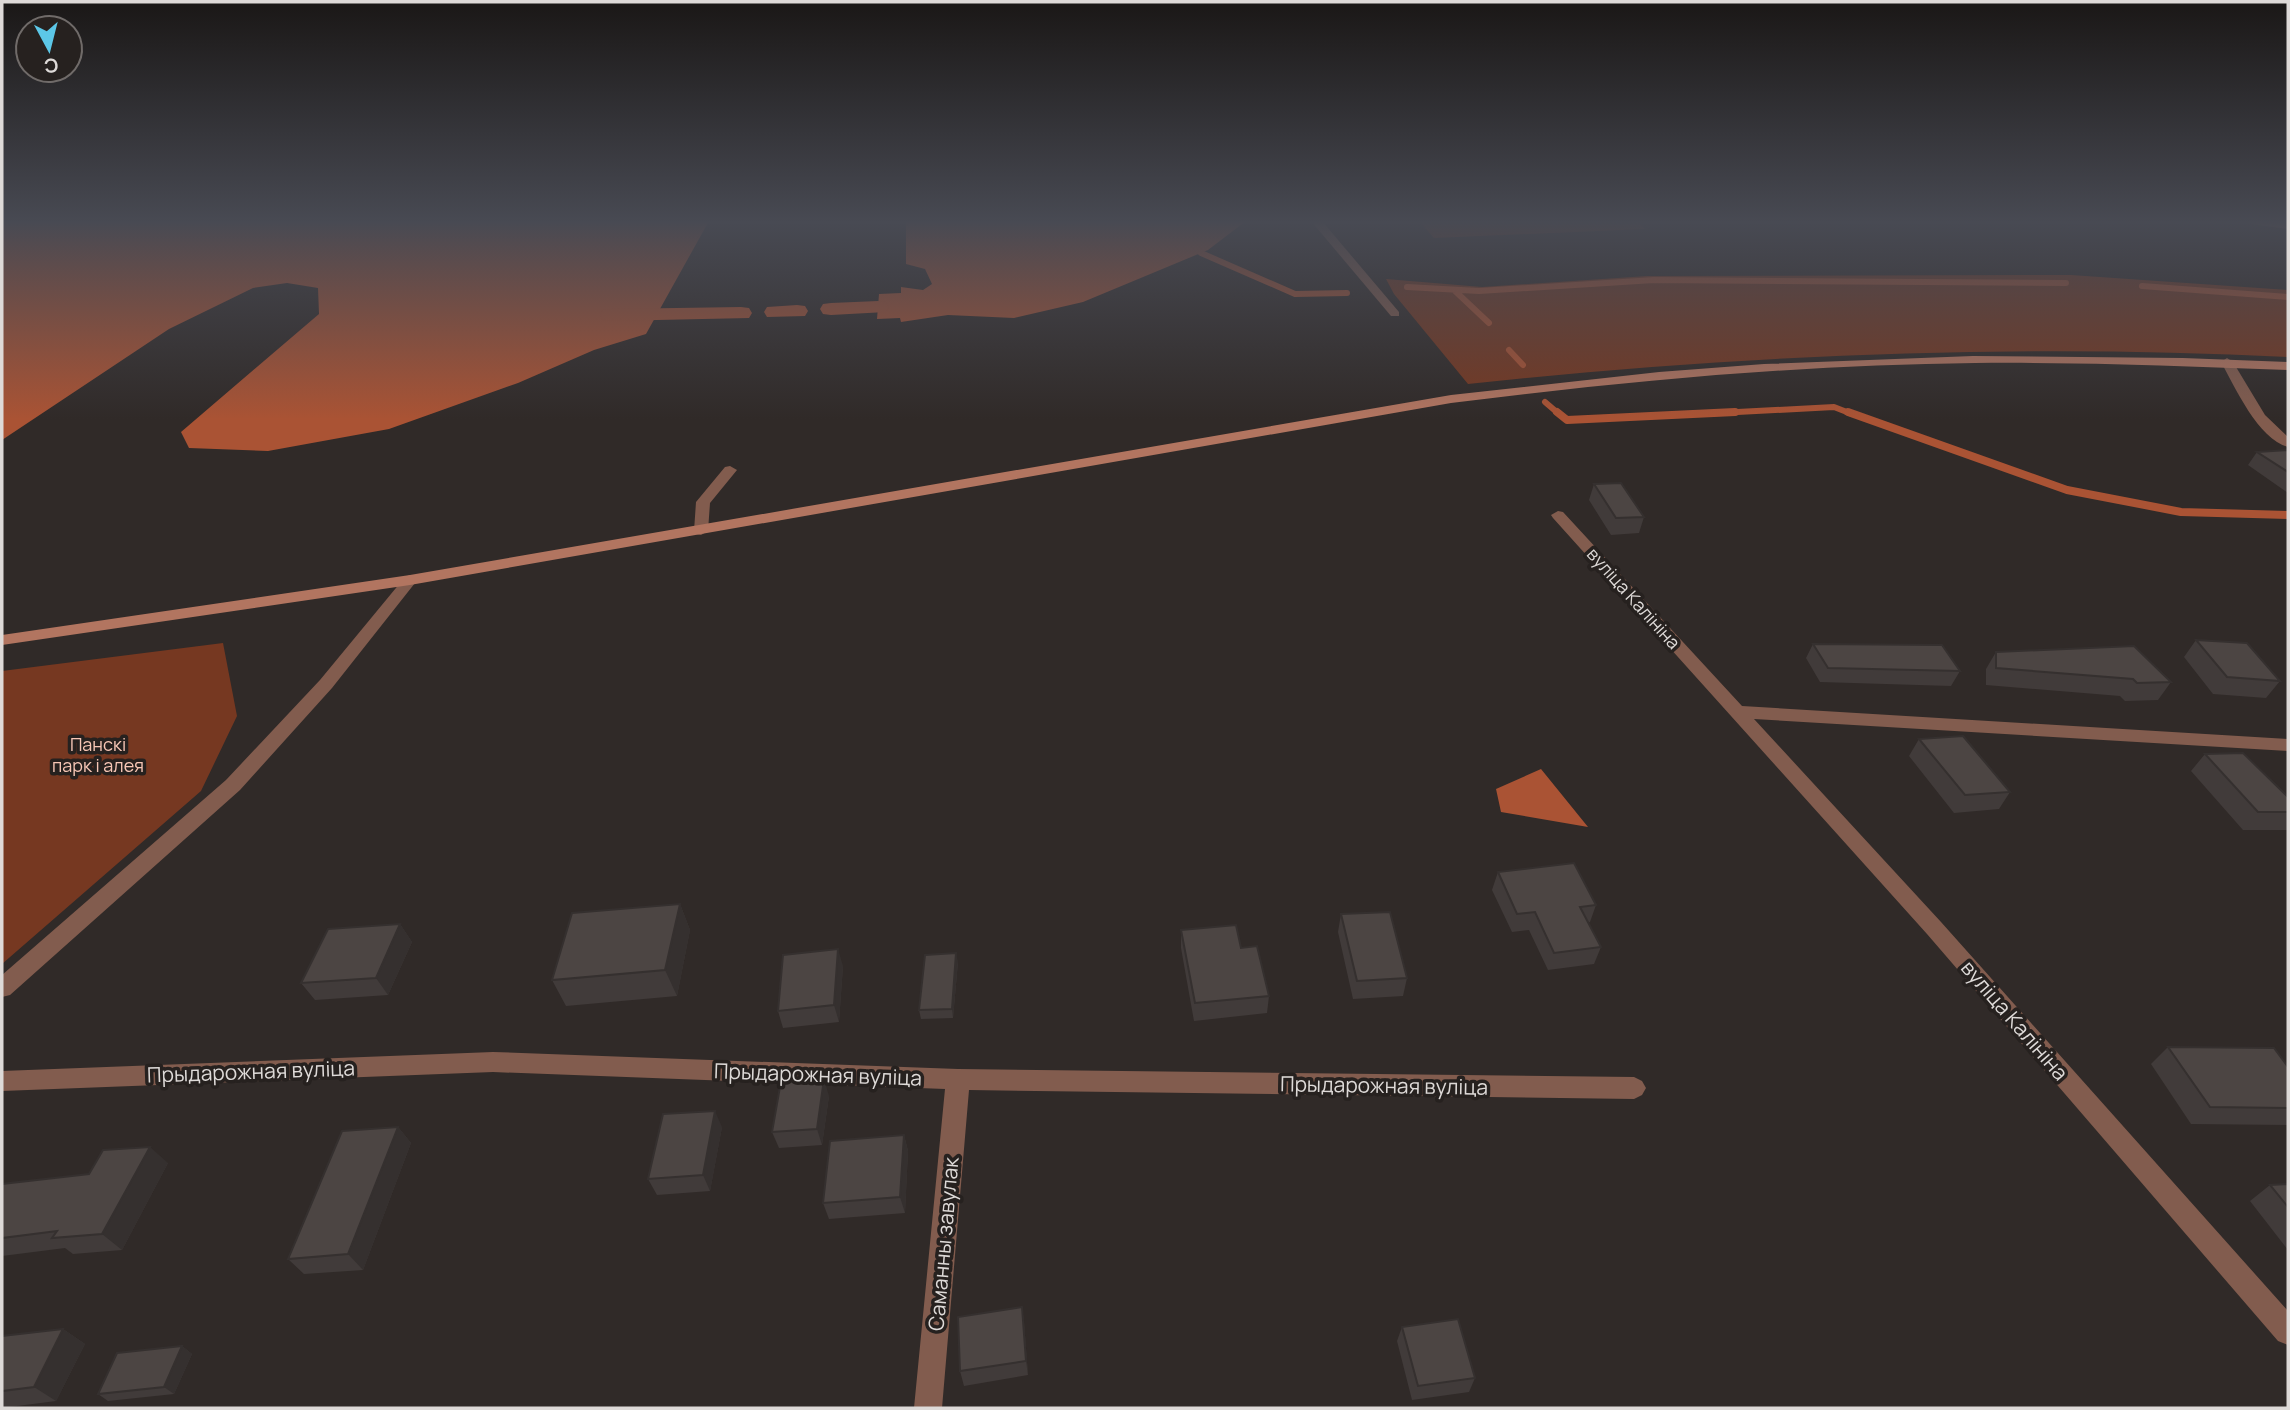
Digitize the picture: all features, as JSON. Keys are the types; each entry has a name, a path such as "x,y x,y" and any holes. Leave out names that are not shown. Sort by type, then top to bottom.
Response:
{"main road":[{"path":"2,640 410,580 1398,408 1555,385 1713,371 1997,360 2227,362 2288,366"}],"street":[{"path":"1372,287 1395,314"},
{"path":"2227,362 2259,416 2278,437 2288,443"},
{"path":"701,531 704,502 730,470"},
{"name":"вуліца Калініна","path":"1558,515 1934,928 2288,1331"},
{"path":"2,988 233,785 326,684 410,580"},
{"path":"1738,712 2288,745"},
{"name":"Прыдарожная вуліца","path":"2,1081 493,1062 958,1079 1634,1088"},
{"name":"Саманны завулак","path":"928,1408 958,1079"}],"green space":[{"path":"1390,287 2242,287 2288,290 2288,357 2083,351 1878,354 1673,366 1468,384"},
{"name":"Панскі парк і алея","path":"223,643 237,716 201,791 2,964 2,671"}],"shaded area":[{"path":"2,287 261,287 253,288 169,329 2,440"},
{"path":"311,287 672,287 646,334 594,350 518,383 389,429 268,451 189,448 181,432 319,314 318,288"},
{"path":"901,287 923,290 928,287 1120,287 1083,302 1014,318 948,315 901,322 900,318 877,319 879,294 901,293"},
{"path":"1541,769 1588,827 1501,812 1496,789"}],"building":[{"path":"2288,450 2288,472 2257,452"},
{"path":"1621,483 1644,517 1616,518 1594,484"},
{"path":"2196,640 2247,643 2280,681 2227,677"},
{"path":"1813,644 1942,645 1960,671 1828,668"},
{"path":"2134,646 2171,682 2137,683 2133,679 1996,668 1996,652"},
{"path":"1963,736 2010,792 1965,795 1919,739"},
{"path":"2243,753 2288,797 2288,812 2258,812 2205,754"},
{"path":"1574,863 1596,905 1580,907 1601,947 1554,953 1535,912 1517,914 1498,872"},
{"path":"680,904 665,970 552,980 572,913"},
{"path":"1390,912 1407,978 1357,981 1341,914"},
{"path":"400,924 376,978 301,983 328,929"},
{"path":"1236,925 1241,948 1257,946 1269,996 1195,1003 1181,930"},
{"path":"838,949 834,1005 778,1011 783,955"},
{"path":"956,953 952,1009 919,1010 925,955"},
{"path":"2168,1047 2274,1048 2288,1067 2288,1108 2210,1107"},
{"path":"824,1079 817,1129 772,1132 781,1081"},
{"path":"715,1111 703,1175 648,1179 663,1114"},
{"path":"398,1127 348,1254 288,1259 342,1131"},
{"path":"904,1135 900,1197 823,1203 830,1141"},
{"path":"150,1147 102,1234 52,1238 57,1231 2,1238 2,1184 89,1174 103,1150"},
{"path":"2288,1184 2288,1207 2270,1185"},
{"path":"1022,1307 1026,1361 960,1371 958,1317"},
{"path":"1458,1319 1475,1378 1418,1386 1402,1327"},
{"path":"63,1329 34,1387 2,1391 2,1336"},
{"path":"182,1346 164,1387 98,1394 117,1353"}],"waterway":[{"path":"1278,287 1295,294 1347,293"},
{"path":"1407,287 1479,291 1546,287"},
{"path":"2153,287 2288,297"},
{"path":"1454,290 1489,323"},
{"path":"831,309 878,307"},
{"path":"775,312 797,311"},
{"path":"611,315 741,313"},
{"path":"1509,350 1523,365"},
{"path":"1545,402 1559,414"},
{"path":"1699,414 1834,407 1852,414"},
{"path":"1557,412 1567,420 1735,412"},
{"path":"1848,412 2067,490 2181,512 2288,515"}]}
